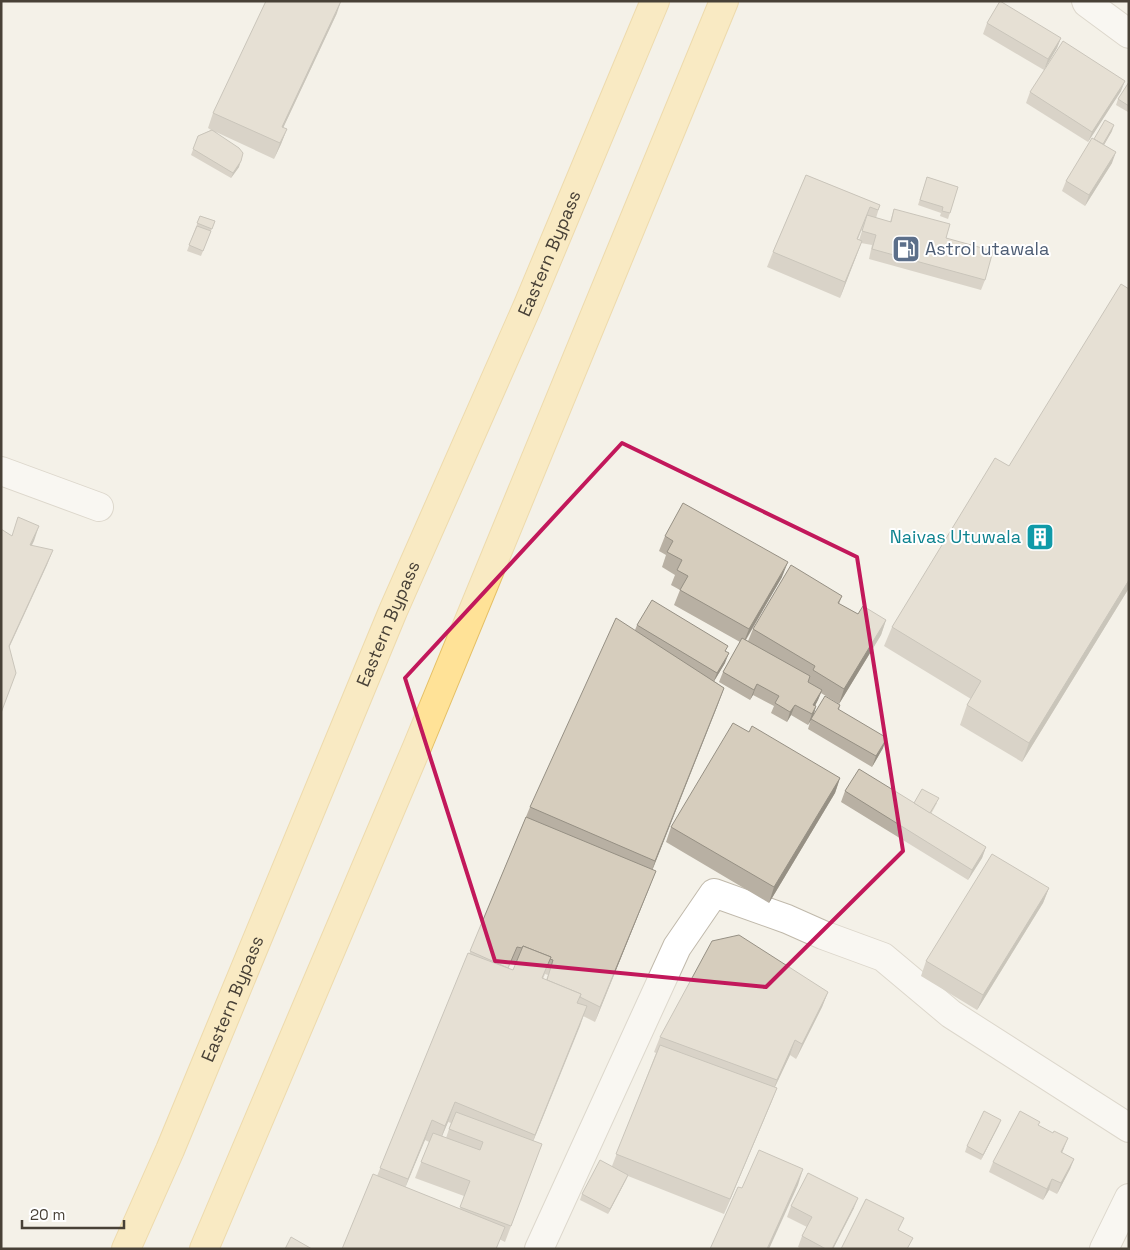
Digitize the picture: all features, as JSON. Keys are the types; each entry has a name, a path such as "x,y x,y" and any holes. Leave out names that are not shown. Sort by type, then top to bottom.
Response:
{"main road":[{"name":"Eastern Bypass","path":"126,1249 174,1140 393,611 528,305 655,1"},
{"path":"209,1247 724,1"}],"street":[{"path":"1086,1 1129,34"},
{"path":"1,471 99,507"},
{"path":"539,1249 677,947 714,893 787,919 823,935 883,957 951,1014 1129,1128"},
{"path":"1104,1249 1129,1198"}],"highlighted area":[{"path":"622,443 857,557 903,851 766,987 495,961 405,678"}],"building":[{"path":"266,1 341,1 282,127 287,129 280,143 213,113"},
{"path":"1000,1 1061,38 1048,59 987,23"},
{"path":"1063,41 1125,81 1092,132 1030,92"},
{"path":"1129,82 1129,106 1118,99"},
{"path":"1105,120 1114,125 1103,144 1094,139"},
{"path":"212,130 239,148 243,153 241,161 233,173 193,149 198,136"},
{"path":"1092,138 1116,152 1089,195 1066,181"},
{"path":"806,175 880,205 878,210 870,207 857,239 862,241 845,282 773,252"},
{"path":"927,177 958,187 950,213 942,211 943,207 920,200"},
{"path":"894,209 950,224 946,238 993,251 985,280 872,249 876,235 862,231 867,215 891,222"},
{"path":"200,216 215,221 212,229 197,223"},
{"path":"197,226 211,231 203,251 189,245"},
{"name":"Naivas Utuwala","path":"1121,284 1129,289 1129,580 1029,743 967,705 981,681 892,627 995,458 1009,466"},
{"path":"683,503 788,562 749,629 680,590 688,576 677,570 682,560 667,552 673,541 665,536"},
{"path":"18,517 39,526 30,545 53,550 9,646 16,673 1,713 1,529 12,536"},
{"path":"791,565 842,596 838,603 858,614 863,606 886,620 844,689 813,670 815,666 753,629"},
{"path":"652,600 728,646 725,651 729,653 717,673 637,625"},
{"path":"616,618 724,688 655,861 530,807"},
{"path":"742,638 810,676 808,682 822,690 813,705 816,706 812,714 795,705 790,712 775,703 779,696 757,684 754,690 723,672"},
{"path":"825,696 840,705 838,709 887,738 876,756 811,719"},
{"path":"733,723 749,732 752,726 840,778 774,887 671,827"},
{"path":"859,769 986,847 972,870 845,791"},
{"path":"922,789 939,798 930,813 914,803"},
{"path":"526,817 656,871 600,1007 580,997 581,994 547,980 553,960 550,959 551,957 523,946 522,948 517,947 508,968 470,951"},
{"path":"992,854 1049,888 983,995 926,961"},
{"path":"739,935 828,992 802,1044 795,1040 777,1080 660,1037 712,941"},
{"path":"523,946 551,957 542,978 581,994 577,1003 587,1006 535,1135 455,1102 445,1126 432,1120 408,1179 380,1168 468,953 513,970"},
{"path":"660,1045 777,1088 730,1199 616,1154"},
{"path":"984,1111 1001,1120 983,1155 967,1146"},
{"path":"1020,1111 1040,1122 1038,1125 1068,1138 1061,1152 1074,1159 1061,1183 1052,1179 1047,1189 993,1162"},
{"path":"456,1112 542,1144 511,1226 460,1207 470,1181 421,1162 433,1133 480,1150 483,1142 449,1129"},
{"path":"759,1150 803,1169 767,1249 710,1249 738,1187 742,1188"},
{"path":"600,1160 628,1175 610,1209 582,1194"},
{"path":"808,1173 858,1198 832,1249 826,1249 802,1236 812,1217 791,1206"},
{"path":"373,1174 505,1227 496,1249 342,1249"},
{"path":"866,1199 904,1218 898,1230 913,1238 907,1249 841,1249"},
{"path":"291,1237 312,1249 285,1249"}],"place":[{"name":"Astrol utawala","path":"906,249"},
{"name":"Naivas Utuwala","path":"1040,537"}]}
